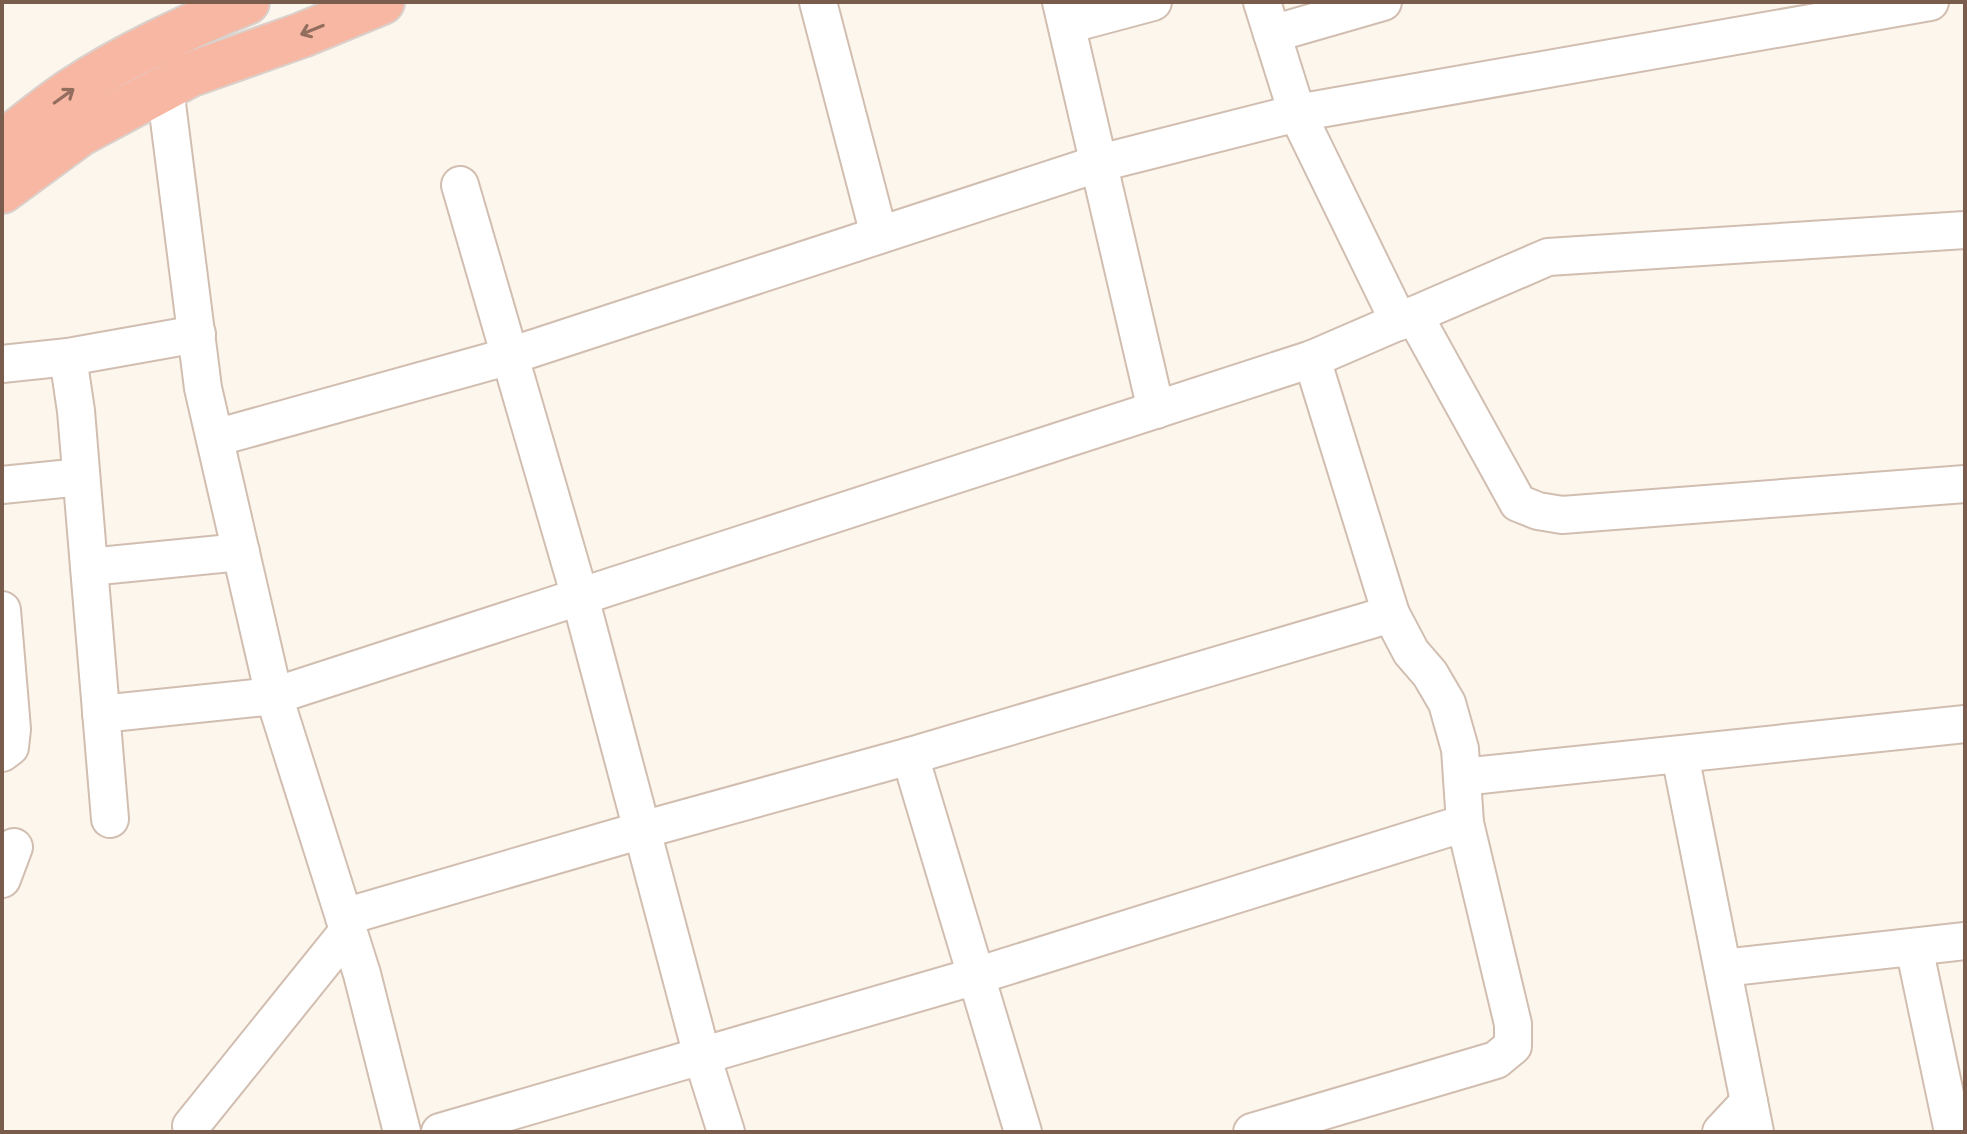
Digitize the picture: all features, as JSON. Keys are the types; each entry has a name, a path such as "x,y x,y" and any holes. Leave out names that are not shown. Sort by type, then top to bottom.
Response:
{"highway":[{"path":"2,143 71,91 129,57 184,16 247,2"},
{"path":"2,191 81,133 177,81 382,2"}],"street":[{"path":"818,2 879,235"},
{"path":"1153,2 1064,14 1156,410"},
{"path":"1383,2 1267,18 1297,113 1406,318 1518,503 1538,511 1562,515 1965,484"},
{"path":"215,438 510,356 1100,163 1297,113 1930,2"},
{"path":"184,16 177,81 176,177 203,388 274,696 362,974 402,1132"},
{"path":"460,185 580,597 702,1056 726,1132"},
{"path":"101,714 274,696 1312,359 1548,257 1965,230"},
{"path":"2,364 68,357 197,334"},
{"path":"68,357 76,411 110,819"},
{"path":"1252,1132 1496,1060 1513,1046 1513,1024 1465,823 1460,749 1447,703 1430,674 1411,652 1391,614 1312,359"},
{"path":"2,485 81,477"},
{"path":"89,567 241,552"},
{"path":"2,610 5,678 12,729 10,747 2,753"},
{"path":"191,1126 346,924 642,830 910,756 1391,614"},
{"path":"1462,777 1965,724"},
{"path":"1680,755 1752,1117 1721,1132"},
{"path":"910,756 1023,1132"},
{"path":"440,1132 976,976 1465,823"},
{"path":"1723,968 1965,941"},
{"path":"1914,947 1953,1132"}]}
